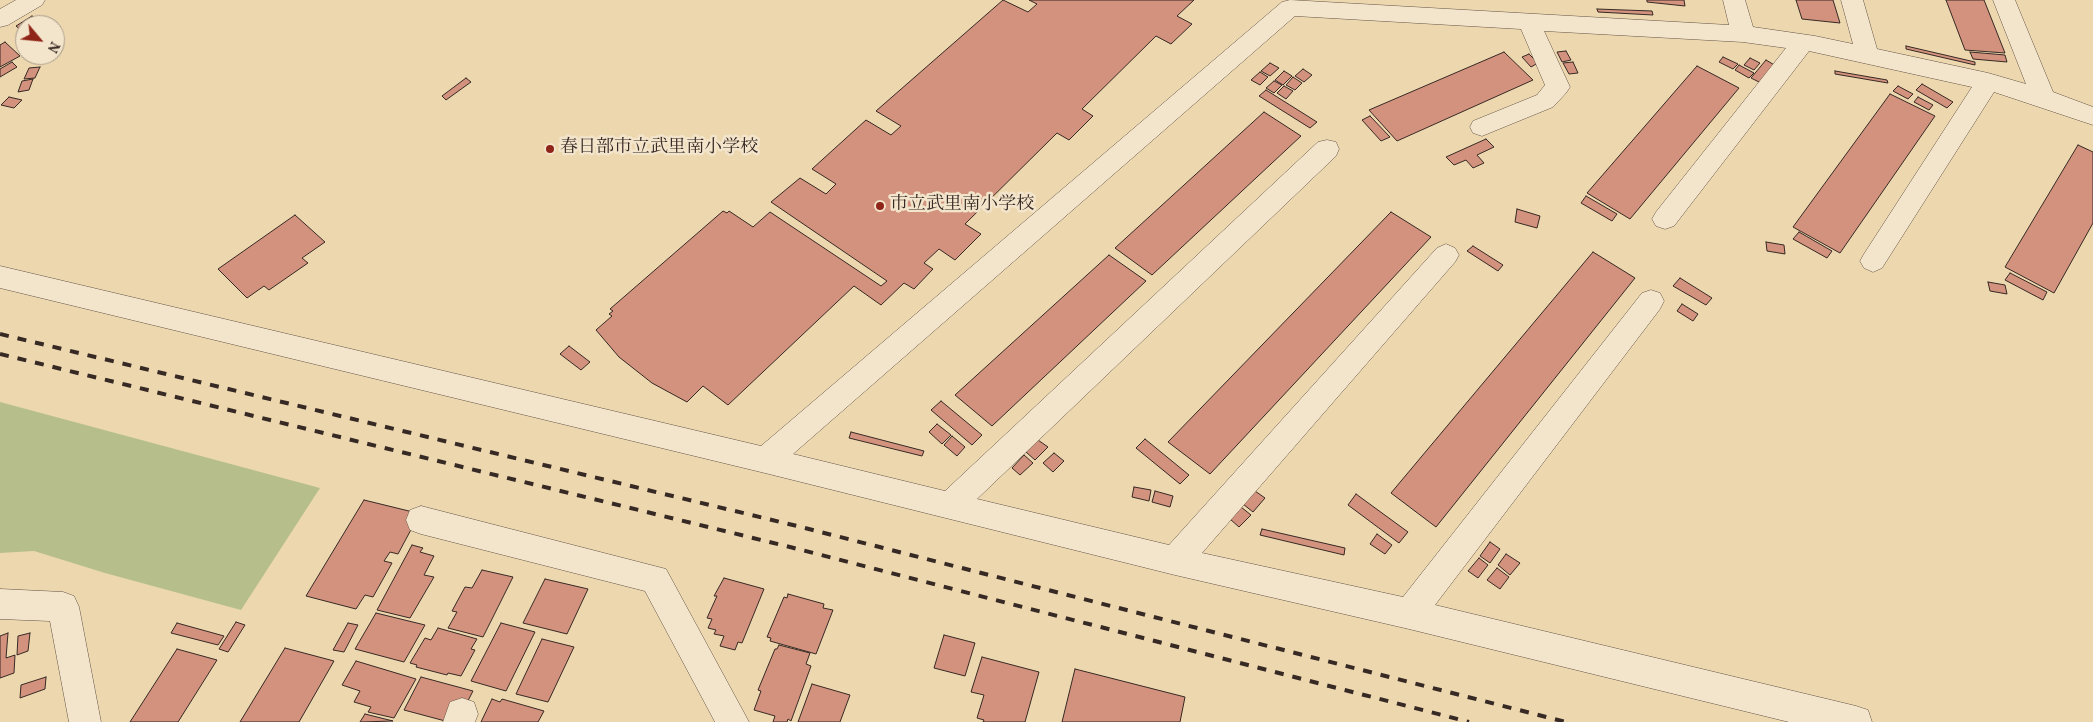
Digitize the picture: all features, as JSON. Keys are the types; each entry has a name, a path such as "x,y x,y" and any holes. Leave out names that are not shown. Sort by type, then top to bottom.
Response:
{"street":[{"path":"0,19 34,0"},
{"path":"1734,0 1743,34"},
{"path":"1852,0 1867,55"},
{"path":"2004,0 2043,98"},
{"path":"765,460 1283,4 1529,22 1743,34 1867,55 1988,82 2043,98 2093,116"},
{"path":"1482,126 1545,101 1558,87 1529,22"},
{"path":"1665,220 1803,43"},
{"path":"1873,261 1988,82"},
{"path":"950,504 1327,148"},
{"path":"1176,561 1446,255"},
{"path":"0,277 950,504 1176,561 1409,614 1856,722"},
{"path":"1409,614 1651,301"},
{"path":"421,520 655,579 733,722"},
{"path":"0,604 63,607 85,722"}],"green space":[{"path":"0,402 320,488 241,610 105,573 34,551 0,553"}],"building":[{"name":"市立武里南小学校","path":"1003,0 1028,12 1037,4 1029,0 1194,0 1177,16 1192,24 1171,44 1156,36 1082,109 1093,116 1069,140 1057,133 965,224 981,234 955,260 939,249 924,263 933,269 914,289 904,283 881,305 854,286 728,405 703,386 687,402 652,383 619,357 596,330 612,316 609,314 613,311 610,309 723,211 727,213 729,211 753,227 770,212 881,286 887,281 771,202 800,178 826,194 836,184 812,169 866,120 891,135 901,126 876,111"},
{"path":"1647,0 1684,0 1685,6 1647,2"},
{"path":"1796,0 1833,0 1840,23 1802,19"},
{"path":"1946,0 1984,0 2005,53 1965,50"},
{"path":"1597,9 1652,11 1653,15 1598,12"},
{"path":"5,42 15,51 15,59 0,67 0,45"},
{"path":"1906,46 1975,62 1975,65 1906,49"},
{"path":"1566,51 1571,60 1562,62 1557,52"},
{"path":"1504,52 1533,80 1397,141 1369,110"},
{"path":"1970,52 2005,55 2007,62 1973,59"},
{"path":"1529,54 1538,63 1531,67 1522,57"},
{"path":"1723,57 1738,64 1733,69 1719,62"},
{"path":"1750,58 1760,63 1754,70 1744,65"},
{"path":"1766,60 1776,66 1761,83 1751,78"},
{"path":"12,62 17,67 0,77 0,69"},
{"path":"1573,62 1578,73 1569,74 1563,63"},
{"path":"1270,63 1279,68 1270,76 1261,71"},
{"path":"1739,65 1754,73 1749,78 1735,70"},
{"path":"1697,66 1739,88 1630,219 1587,193"},
{"path":"40,67 35,78 24,79 29,68"},
{"path":"1303,69 1312,75 1304,82 1295,76"},
{"path":"1284,71 1292,76 1283,85 1275,80"},
{"path":"1835,71 1887,80 1888,83 1835,74"},
{"path":"1260,72 1268,77 1260,85 1251,80"},
{"path":"1293,77 1302,83 1295,90 1286,85"},
{"path":"466,78 471,82 446,100 442,96"},
{"path":"33,79 29,90 18,92 22,81"},
{"path":"1274,81 1282,85 1274,93 1266,88"},
{"path":"1922,84 1953,102 1947,108 1916,90"},
{"path":"1284,86 1293,91 1286,99 1277,93"},
{"path":"1898,86 1913,94 1908,99 1893,91"},
{"path":"1266,90 1317,122 1310,128 1259,96"},
{"path":"1890,94 1935,116 1840,253 1793,227"},
{"path":"9,97 22,100 14,108 1,105"},
{"path":"1918,97 1933,105 1929,110 1914,102"},
{"path":"1264,112 1301,136 1152,275 1115,248"},
{"path":"1370,116 1390,137 1381,141 1362,120"},
{"path":"1486,139 1494,147 1477,155 1484,163 1473,168 1466,160 1454,165 1446,157"},
{"path":"2078,145 2093,152 2093,223 2054,293 2005,267"},
{"path":"1586,196 1617,214 1612,221 1581,203"},
{"path":"1517,209 1540,216 1537,228 1515,222"},
{"path":"1391,212 1431,237 1210,474 1168,442"},
{"path":"295,215 325,242 302,258 308,263 269,290 264,286 247,298 218,269"},
{"path":"1799,232 1832,251 1827,258 1793,239"},
{"path":"1766,242 1784,245 1785,254 1767,251"},
{"path":"1473,246 1503,265 1498,271 1467,251"},
{"path":"1593,252 1635,278 1436,527 1391,493"},
{"path":"1109,255 1146,281 992,426 955,395"},
{"path":"2010,273 2047,292 2043,300 2005,280"},
{"path":"1680,278 1712,298 1706,305 1673,286"},
{"path":"1988,282 2005,285 2007,294 1990,291"},
{"path":"1682,304 1698,314 1693,321 1677,311"},
{"path":"569,346 590,362 581,370 560,354"},
{"path":"941,401 982,435 972,445 931,410"},
{"path":"937,424 951,435 942,444 929,432"},
{"path":"851,432 924,451 922,456 849,438"},
{"path":"952,436 965,447 957,456 944,445"},
{"path":"1145,439 1189,475 1180,484 1136,448"},
{"path":"1038,440 1048,447 1035,460 1026,452"},
{"path":"1054,453 1064,461 1053,472 1043,463"},
{"path":"1024,455 1033,463 1020,475 1012,468"},
{"path":"1134,487 1151,490 1149,501 1132,497"},
{"path":"1155,491 1173,496 1170,507 1152,502"},
{"path":"1255,491 1265,498 1253,512 1243,504"},
{"path":"1356,494 1408,532 1399,543 1348,505"},
{"path":"364,500 413,512 407,522 414,524 398,554 390,552 384,561 392,563 373,597 365,595 356,609 306,596"},
{"path":"1241,507 1251,515 1239,527 1230,519"},
{"path":"1262,529 1345,548 1344,555 1260,535"},
{"path":"1377,534 1392,545 1385,554 1370,544"},
{"path":"1490,542 1500,549 1490,563 1480,556"},
{"path":"412,545 423,548 420,552 434,556 424,575 434,577 410,618 377,610"},
{"path":"1506,554 1520,563 1510,575 1498,565"},
{"path":"1479,558 1488,565 1478,578 1468,571"},
{"path":"1497,568 1509,577 1500,589 1487,580"},
{"path":"482,570 513,577 483,637 448,628 457,612 452,611 465,587 472,588"},
{"path":"724,578 764,589 742,643 738,642 735,650 720,646 724,636 714,634 716,630 708,628 712,619 707,618 717,596 714,596"},
{"path":"545,579 588,589 567,634 523,623"},
{"path":"788,594 824,604 823,608 833,610 816,654 770,641 771,638 767,637 784,597 787,598"},
{"path":"376,613 425,625 404,662 355,649"},
{"path":"236,622 245,625 228,652 219,649"},
{"path":"177,623 224,636 218,645 171,633"},
{"path":"348,623 358,625 344,652 333,650"},
{"path":"501,623 535,632 506,691 471,681"},
{"path":"438,628 477,639 471,649 475,650 461,676 448,673 447,675 416,667 417,665 410,663 425,638 431,640"},
{"path":"8,633 6,658 15,655 14,673 0,678 0,636"},
{"path":"30,633 28,651 17,655 18,636"},
{"path":"944,635 975,643 965,676 934,668"},
{"path":"542,639 574,647 548,702 516,694"},
{"path":"779,645 810,653 806,664 811,666 791,721 788,719 787,722 773,722 775,716 754,710 761,691 758,690 775,649"},
{"path":"285,648 334,661 299,722 240,722"},
{"path":"177,649 217,660 178,722 130,722"},
{"path":"982,657 1039,672 1025,722 983,722 984,720 977,718 984,695 971,692"},
{"path":"356,661 416,679 394,718 368,712 371,707 354,702 360,691 342,685"},
{"path":"1075,669 1185,697 1180,722 1062,722"},
{"path":"46,677 45,689 20,698 21,685"},
{"path":"421,677 473,691 457,722 449,722 404,710"},
{"path":"812,684 850,695 840,722 798,722"},
{"path":"492,699 500,702 502,699 544,711 538,722 481,722"},
{"path":"365,714 393,721 360,722"}],"railway":[{"path":"0,334 797,526 1566,722"},
{"path":"0,354 790,547 1469,722"}],"place":[{"name":"春日部市立武里南小学校","path":"550,149"},
{"name":"市立武里南小学校","path":"880,206"}]}
